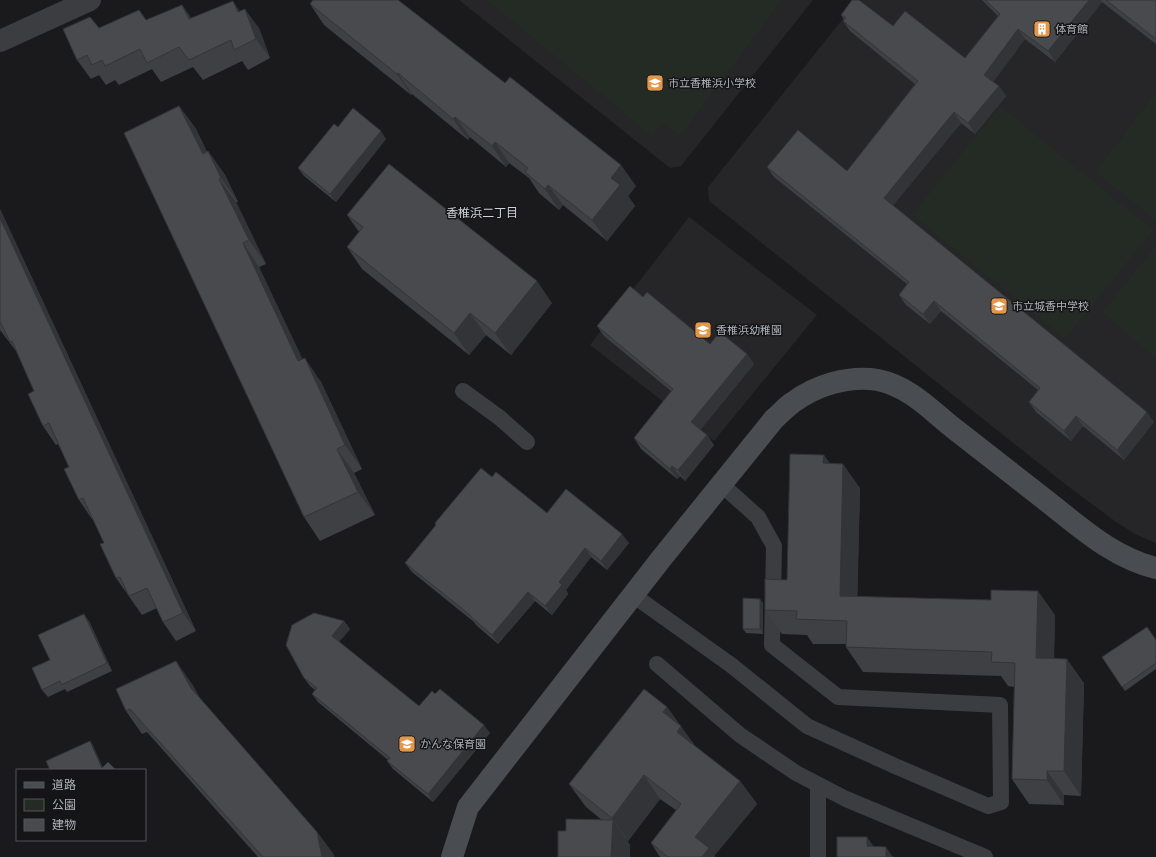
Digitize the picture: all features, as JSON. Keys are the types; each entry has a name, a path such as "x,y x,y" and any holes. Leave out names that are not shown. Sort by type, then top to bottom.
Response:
{"street":[{"path":"0,41 90,0"},
{"path":"452,857 468,807 661,559 774,419 792,403 812,391 827,385 844,381 863,379 879,380 909,393 1091,536 1110,548 1156,568"}],"lane":[{"path":"463,391 500,418 527,442"},
{"path":"633,595 731,665 807,726 894,766 988,806 1001,802 1000,705 838,697 772,645 774,546 758,517 722,485"},
{"path":"657,664 740,735 796,773 846,799 985,857"},
{"path":"818,785 818,857"}],"shaded area":[{"name":"市立香椎浜小学校","path":"459,0 813,0 681,166 670,168"},
{"name":"市立城香中学校","path":"858,0 1156,0 1156,543 1137,535 1116,522 1065,484 709,201 708,187"},
{"name":"香椎浜幼稚園","path":"689,217 817,315 714,441 590,345"}],"green space":[{"name":"市立香椎浜小学校","path":"487,0 782,0 680,136 663,122 652,136"},
{"path":"1156,93 1156,220 1096,172"},
{"path":"1000,106 1153,230 1065,339 912,215"},
{"path":"1156,246 1156,358 1103,312"}],"building":[{"path":"313,0 398,0 505,83 510,77 621,165 611,178 620,185 592,220 548,185 545,189 525,172 528,168 495,142 492,146 455,117 453,119 398,73 397,74 310,4"},
{"path":"852,0 859,0 893,26 905,11 965,58 1000,14 985,0 1089,0 1048,51 1018,29 984,75 999,86 968,123 954,112 884,198 1147,412 1117,450 1076,416 1064,431 1029,402 1040,388 934,301 923,314 899,295 909,282 767,167 798,130 847,171 918,81 843,21 846,18 841,15"},
{"path":"1106,0 1156,0 1156,39"},
{"path":"233,1 238,12 245,9 256,39 234,50 231,40 189,60 179,47 147,63 140,49 105,66 102,60 92,65 87,55 77,60 63,29 90,17 99,28 139,10 146,20 182,5 189,19"},
{"path":"179,106 203,154 208,151 221,178 219,179 249,240 243,243 298,361 305,358 345,445 337,449 358,492 304,517 124,133"},
{"path":"353,108 381,131 330,194 298,168 334,124 338,127"},
{"path":"389,164 537,281 495,333 470,313 454,333 347,247 363,227 347,215"},
{"path":"0,218 183,613 163,622 147,588 129,596 120,577 116,578 100,544 104,543 83,498 79,500 64,469 69,467 49,423 43,426 28,394 34,391 12,341 10,342 0,323"},
{"path":"630,286 643,297 647,292 710,344 720,332 747,354 691,422 707,435 678,470 672,466 670,469 634,438 673,389 597,326"},
{"path":"790,454 824,455 823,463 843,464 840,596 991,600 991,590 1038,591 1036,658 1067,659 1064,771 1047,771 1047,780 1012,779 1015,663 991,662 992,652 846,647 847,621 796,619 797,611 765,610 765,579 787,580"},
{"path":"481,468 492,477 496,472 547,513 566,489 622,534 601,561 585,548 559,582 562,585 545,606 528,592 492,635 470,615 405,563 436,525 435,523"},
{"path":"743,598 760,599 760,629 743,629"},
{"path":"314,613 344,621 332,636 419,706 432,691 435,694 440,689 484,725 428,794 387,761 390,758 312,694 317,688 304,678 286,645 292,625"},
{"path":"84,614 107,663 61,685 60,681 42,690 32,668 50,660 38,635"},
{"path":"1147,627 1156,640 1156,663 1122,687 1102,657"},
{"path":"176,661 191,688 317,832 322,857 263,857 130,709 126,711 116,689"},
{"path":"644,689 667,707 663,712 681,726 677,732 740,781 695,837 709,848 702,857 668,857 651,843 681,804 644,775 612,818 569,784"},
{"path":"90,741 102,768 108,762 115,769 50,769 46,761"},
{"path":"566,819 613,820 611,857 558,857 558,831 566,831"},
{"path":"837,837 867,837 867,846 886,847 886,857 837,857"}],"place":[{"name":"体育館","path":"1042,29"},
{"name":"市立香椎浜小学校","path":"655,83"},
{"name":"市立城香中学校","path":"999,306"},
{"name":"香椎浜幼稚園","path":"703,330"},
{"name":"かんな保育園","path":"407,744"}],"district":[{"name":"香椎浜二丁目","path":"482,213"}]}
